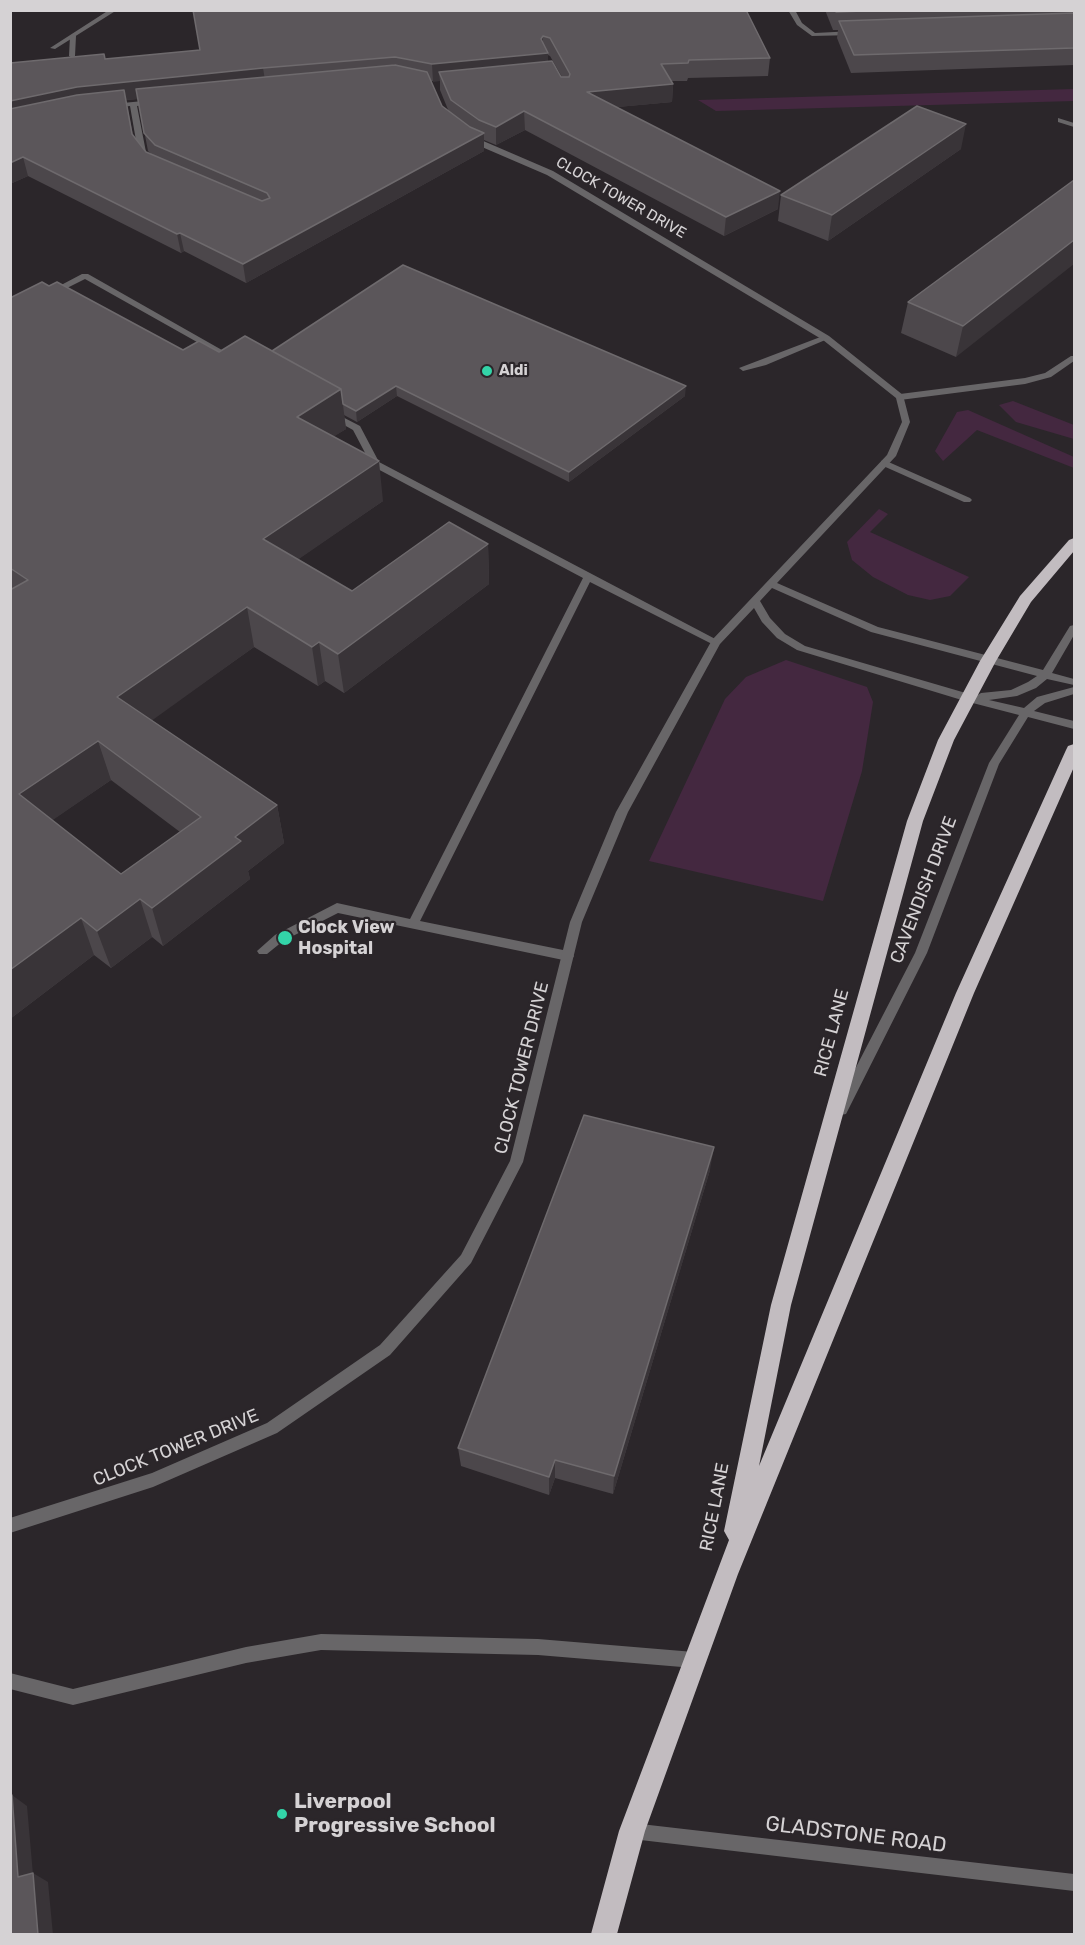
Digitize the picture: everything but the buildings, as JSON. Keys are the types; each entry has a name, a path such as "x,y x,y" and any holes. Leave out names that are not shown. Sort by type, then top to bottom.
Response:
{"highway":[{"name":"RICE LANE","path":"726,1574 781,1305 915,821 946,740 988,661 1025,599 1074,543"},
{"name":"RICE LANE","path":"604,1935 632,1831 726,1574 965,993 1074,750"}],"street":[{"path":"53,48 114,10"},
{"path":"791,10 799,24 814,35 862,33"},
{"path":"72,56 73,36"},
{"path":"102,107 166,100"},
{"path":"133,104 142,152 153,167"},
{"path":"1061,120 1074,125"},
{"name":"CLOCK TOWER DRIVE","path":"10,1526 153,1480 272,1428 385,1350 466,1259 516,1162 576,922 622,812 716,642 891,456 906,422 900,397 826,338 550,173 475,142 466,135"},
{"path":"42,297 85,276 242,364"},
{"path":"742,368 763,363 826,338"},
{"path":"900,397 1025,381 1048,375 1074,358"},
{"path":"326,410 357,428 375,464 716,642"},
{"path":"884,463 967,500"},
{"path":"413,924 588,577"},
{"path":"770,584 875,630 1074,682"},
{"path":"755,601 766,620 781,636 801,648 969,698 1074,725"},
{"path":"969,698 1013,693 1032,685 1045,675 1074,628"},
{"name":"CAVENDISH DRIVE","path":"831,1130 921,953 994,763 1026,712 1041,700 1074,690"},
{"path":"263,951 279,938 337,908 568,956"},
{"path":"10,1681 73,1697 246,1655 321,1642 538,1647 694,1660"},
{"name":"GLADSTONE ROAD","path":"632,1831 1074,1883"}],"shaded area":[{"path":"1074,89 1074,101 716,111 698,100"},
{"path":"1013,401 1074,425 1074,439 1016,422 999,405"},
{"path":"968,410 1074,457 1074,468 977,430 943,461 935,451 957,412"},
{"path":"879,509 888,514 870,532 969,577 950,596 930,600 908,595 873,577 852,560 847,542"},
{"path":"786,660 867,687 873,702 862,771 823,901 649,861 725,699 746,677"}],"place":[{"name":"Aldi","path":"487,371"},
{"name":"Clock View Hospital","path":"285,938"},
{"name":"Liverpool Progressive School","path":"282,1814"}]}
